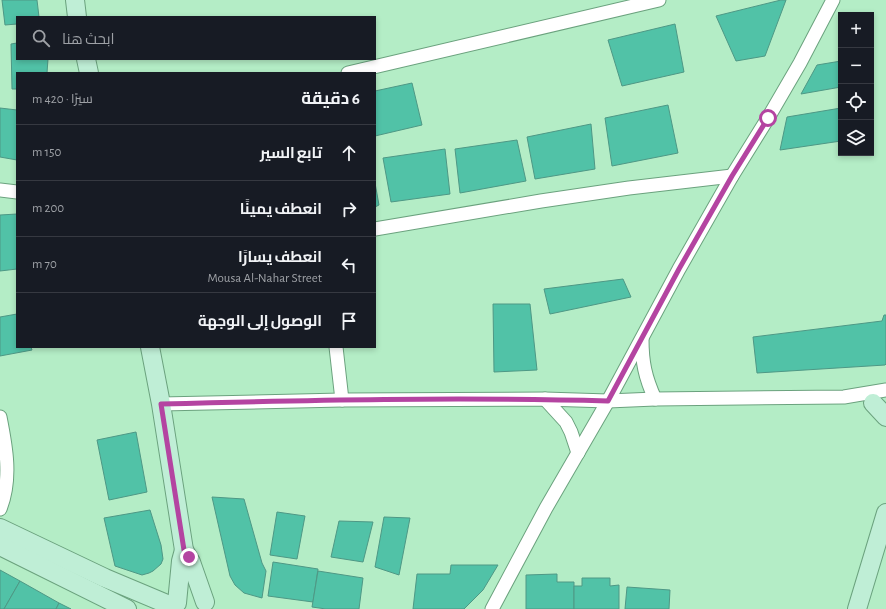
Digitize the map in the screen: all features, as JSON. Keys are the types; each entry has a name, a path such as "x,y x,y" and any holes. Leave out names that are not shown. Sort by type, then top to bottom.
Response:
{"street":[{"path":"74,0 77,16"},
{"path":"352,72 659,0"},
{"path":"492,609 546,508 608,401 679,269 732,176 800,63 833,0"},
{"path":"86,60 89,72"},
{"path":"376,229 541,201 629,188 732,176"},
{"path":"0,190 16,192"},
{"path":"642,338 644,369 648,384 655,398"},
{"path":"150,348 161,404 184,550 191,562 208,605"},
{"path":"336,348 342,400"},
{"path":"161,404 342,400 545,399 608,401 655,398 844,397 886,390"},
{"path":"844,397 879,405 886,417"},
{"path":"545,399 566,422 572,432 578,453"},
{"path":"0,417 5,441 7,473 5,491 0,509"},
{"path":"857,609 886,513"},
{"path":"0,528 105,578 174,606"},
{"path":"0,546 126,609"},
{"path":"174,606 184,550"},
{"path":"174,606 182,600 194,598 208,605"}],"building":[{"path":"2,0 37,0 39,16 16,16 16,24 5,25"},
{"path":"786,0 765,56 736,61 716,16"},
{"path":"675,24 684,72 622,86 608,40"},
{"path":"16,43 16,60 48,60 47,72 16,72 16,89 12,89 11,44"},
{"path":"838,62 838,88 801,94 817,65"},
{"path":"412,83 422,125 376,136 376,91"},
{"path":"668,105 678,153 612,166 605,118"},
{"path":"0,108 16,110 16,160 0,157"},
{"path":"838,108 838,141 780,150 787,117"},
{"path":"591,124 595,169 535,179 527,137"},
{"path":"517,140 526,181 460,193 455,149"},
{"path":"445,149 450,194 391,202 383,158"},
{"path":"376,188 379,205 376,206"},
{"path":"16,214 16,269 0,271 0,215"},
{"path":"623,279 631,297 550,314 544,289"},
{"path":"493,304 530,304 537,370 494,372"},
{"path":"16,314 16,348 31,348 32,350 0,356 0,317"},
{"path":"884,315 886,315 885,365 757,373 753,337 882,321"},
{"path":"136,432 147,492 109,500 97,440"},
{"path":"212,497 244,499 262,563 266,571 262,598 244,593 235,585 230,576"},
{"path":"150,510 161,545 163,559 161,564 153,571 142,575 115,566 104,518"},
{"path":"277,512 305,516 297,559 270,555"},
{"path":"384,517 410,518 399,575 375,567"},
{"path":"339,521 373,522 363,562 331,557"},
{"path":"273,562 318,569 313,602 268,596"},
{"path":"451,565 498,565 483,590 464,609 413,609 417,574 450,574"},
{"path":"0,570 20,581 4,609 0,609"},
{"path":"318,571 363,578 359,609 326,609 312,607"},
{"path":"557,574 557,582 574,582 574,609 526,609 526,575"},
{"path":"582,578 610,578 610,586 619,585 619,609 574,609 574,586 582,586"},
{"path":"20,581 59,603 56,609 4,609"},
{"path":"627,587 670,590 669,609 625,609"},
{"path":"59,603 71,609 56,609"}],"route":[{"path":"189,557 184,550 161,404 342,400 545,399 608,401 679,269 732,176 768,118"}]}
